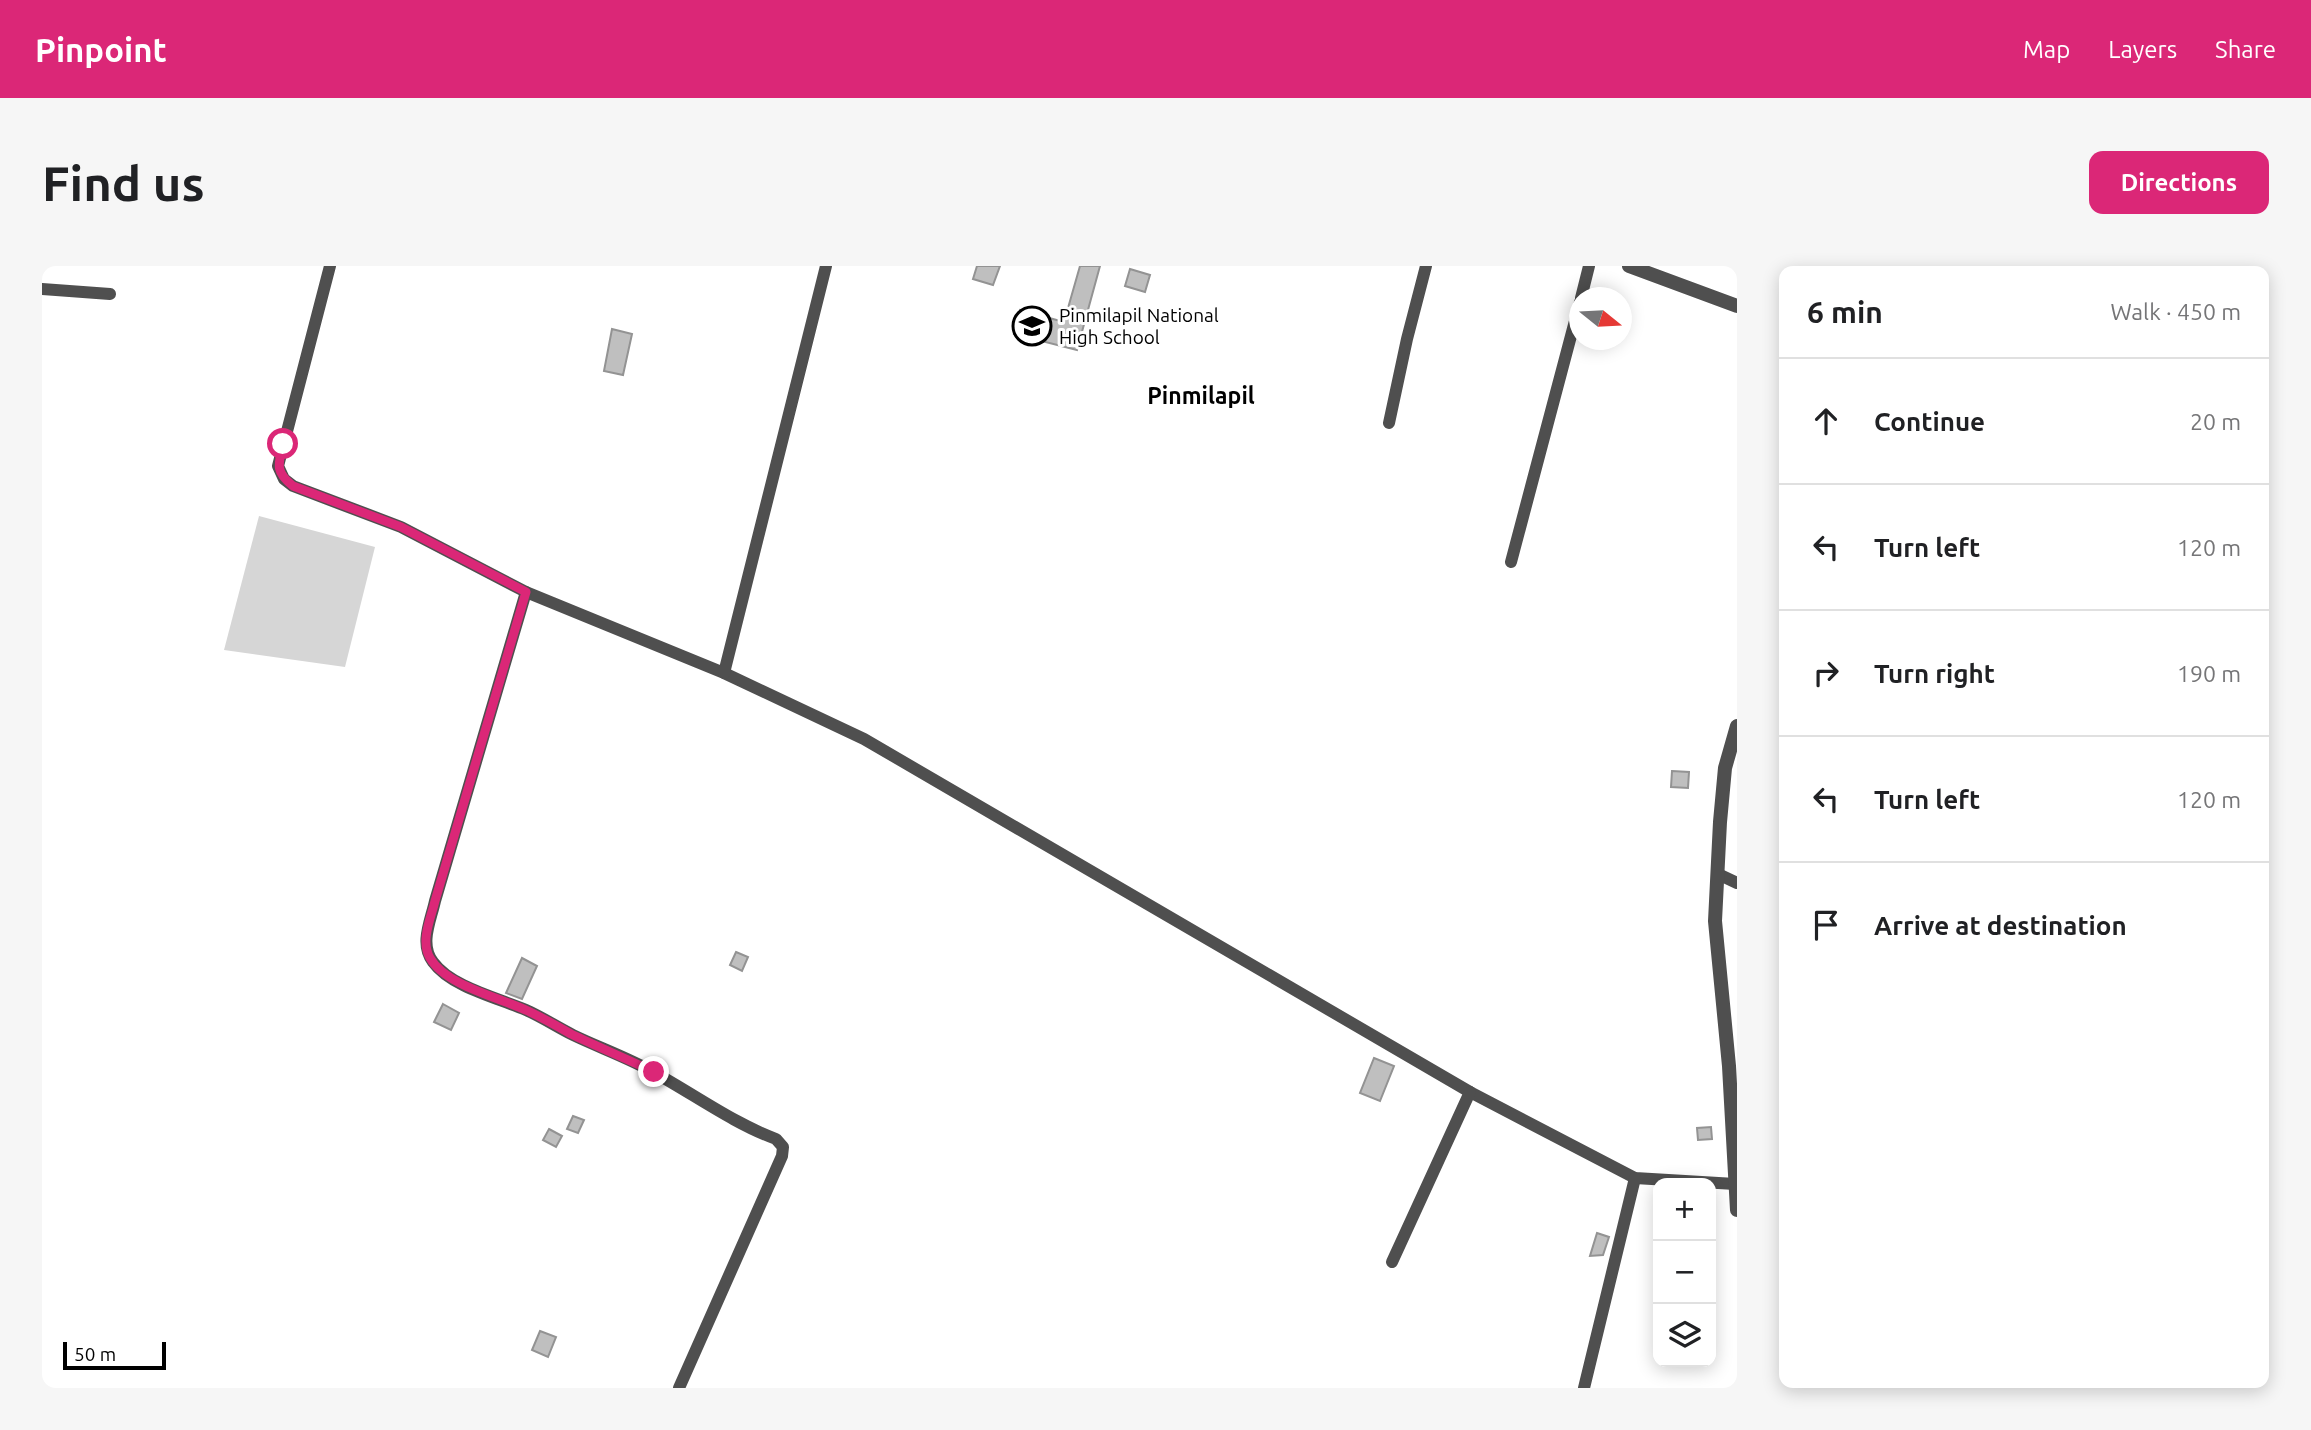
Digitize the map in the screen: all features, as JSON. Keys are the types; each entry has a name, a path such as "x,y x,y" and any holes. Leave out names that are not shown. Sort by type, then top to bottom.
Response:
{"street":[{"path":"330,266 278,466 281,474 293,486 401,527 526,592 724,673 864,739 1470,1092 1635,1178 1735,1184"},
{"path":"724,673 826,266"},
{"path":"1389,423 1426,266"},
{"path":"1583,287 1589,266"},
{"path":"1629,266 1737,306"},
{"path":"42,289 110,294"},
{"path":"1511,562 1569,342"},
{"path":"526,592 435,901 426,939 427,952 431,961 442,972 654,1072 702,1102 776,1139 783,1147 782,1156 680,1388"},
{"path":"1737,726 1725,768 1715,921 1729,1066 1737,1210"},
{"path":"1717,874 1737,883"},
{"path":"1392,1262 1470,1092"},
{"path":"1584,1388 1635,1178"}],"shaded area":[{"path":"259,516 375,547 345,667 224,650"}],"building":[{"path":"977,266 1000,266 993,285 973,279"},
{"path":"1080,266 1100,266 1077,350 1014,334 1020,310 1064,322"},
{"path":"1130,269 1150,275 1145,292 1125,286"},
{"path":"612,329 632,334 623,375 604,371"},
{"path":"1672,771 1689,772 1688,788 1671,787"},
{"path":"736,952 748,957 742,971 730,965"},
{"path":"522,958 537,966 522,999 506,993"},
{"path":"443,1004 459,1013 451,1030 434,1022"},
{"path":"1374,1058 1394,1066 1380,1101 1360,1093"},
{"path":"573,1116 584,1120 578,1133 567,1129"},
{"path":"1711,1127 1712,1139 1698,1140 1697,1128"},
{"path":"549,1129 562,1136 556,1147 543,1140"},
{"path":"1597,1233 1609,1237 1603,1255 1590,1256"},
{"path":"540,1331 556,1337 548,1357 532,1350"}],"place":[{"name":"Pinmilapil National High School","path":"1032,326"}],"district":[{"name":"Pinmilapil","path":"1201,395"}],"route":[{"path":"283,444 278,466 284,479 293,486 401,527 526,592 435,901 426,939 431,961 442,972 470,987 527,1010 654,1072"}]}
